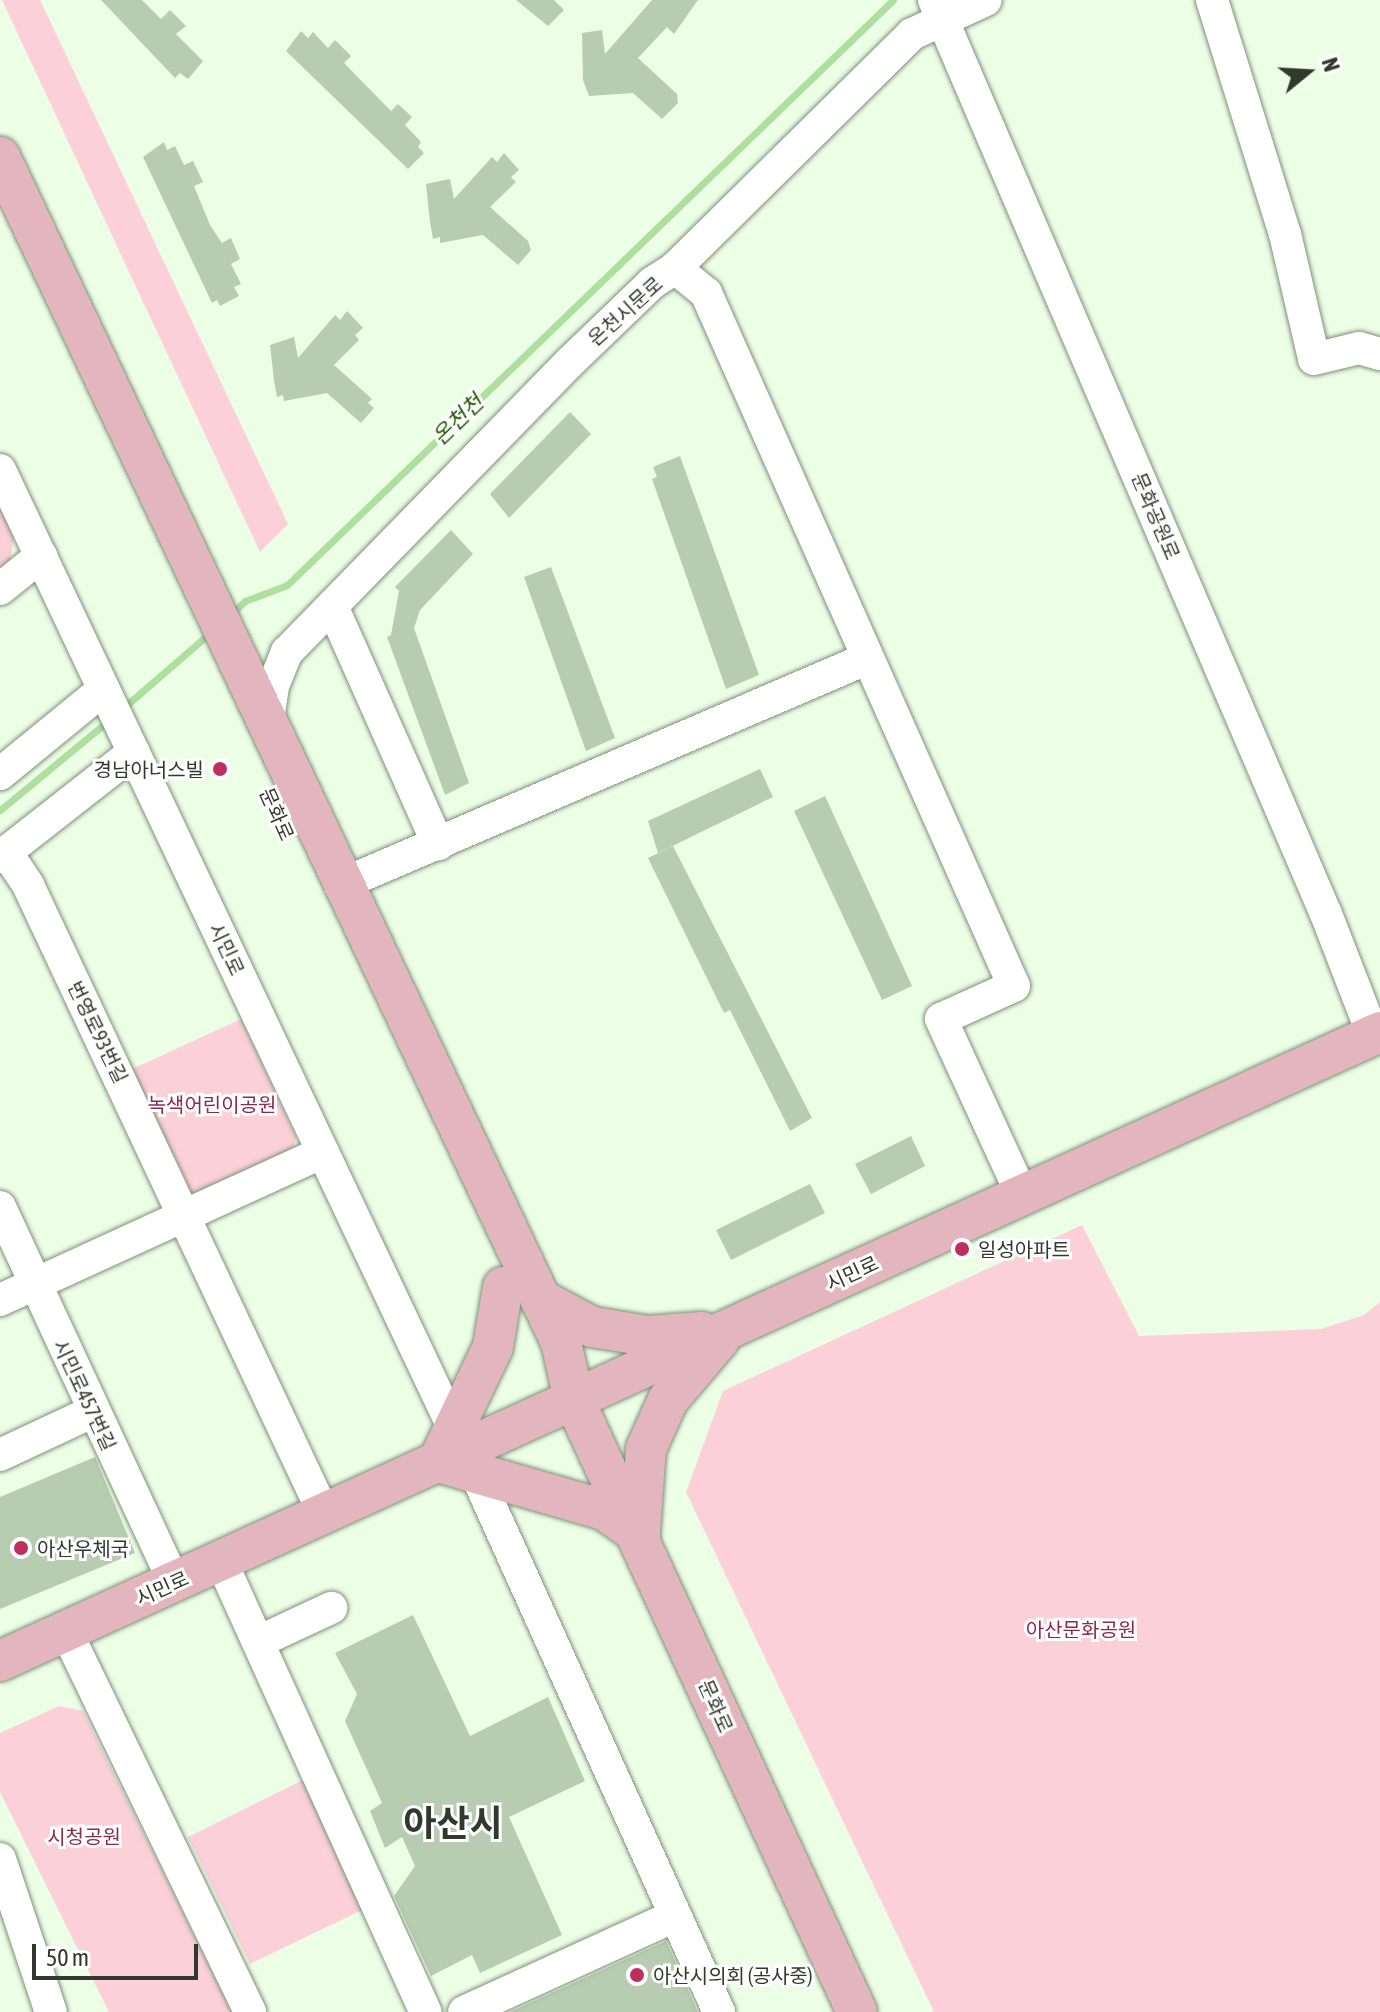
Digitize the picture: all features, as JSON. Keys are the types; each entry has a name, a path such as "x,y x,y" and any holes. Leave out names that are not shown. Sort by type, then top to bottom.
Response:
{"main road":[{"path":"0,157 200,614"},
{"path":"0,217 200,614 235,664"},
{"name":"문화로","path":"235,664 340,885 522,1293"},
{"name":"문화로","path":"235,664 522,1293 561,1342 574,1400 640,1535 857,2012"},
{"name":"시민로","path":"0,1661 1376,1033"},
{"path":"640,1535 604,1510 456,1453 493,1347 522,1293 592,1327 648,1336 726,1330"},
{"path":"640,1535 646,1449 668,1400 726,1330"}],"street":[{"name":"온천시문로","path":"287,652 569,363 652,283 675,268 912,34 938,10 986,0"},
{"path":"1212,0 1285,234 1314,359 1359,348 1380,354"},
{"name":"문화공원로","path":"938,10 1376,1033"},
{"path":"675,268 706,293 866,659 1014,986 941,1019 1022,1195"},
{"name":"시민로","path":"0,470 323,1152 456,1453"},
{"path":"0,589 41,556"},
{"path":"332,606 438,844"},
{"path":"235,664 287,652"},
{"path":"267,727 273,686 287,652"},
{"path":"340,885 866,659"},
{"path":"0,774 104,689"},
{"path":"3,854 134,752"},
{"name":"번영로93번길","path":"3,854 28,885 185,1215"},
{"path":"0,1300 323,1152"},
{"name":"시민로457번길","path":"0,1207 92,1412 174,1582"},
{"path":"185,1215 324,1514"},
{"path":"0,1455 92,1412"},
{"path":"456,1453 719,2012"},
{"path":"221,1561 426,2012"},
{"path":"258,1642 331,1608"},
{"path":"66,1631 250,2012"},
{"path":"0,1859 51,2012"},
{"path":"464,2012 675,1916"}],"green space":[{"path":"2,0 40,0 288,524 260,552"},
{"path":"0,503 14,535 10,562 0,570"},
{"name":"녹색어린이공원","path":"241,1019 296,1137 293,1149 194,1195 184,1192 128,1071"},
{"name":"아산문화공원","path":"1082,1225 1139,1336 1321,1329 1364,1315 1380,1302 1380,2012 934,2012 686,1492 723,1391"},
{"name":"시청공원","path":"59,1706 83,1711 232,2012 109,2012 0,1792 0,1733"},
{"path":"303,1780 362,1910 250,1964 188,1837"}],"building":[{"path":"101,0 142,0 161,19 170,10 186,26 176,34 203,61 188,79 180,73 175,78"},
{"path":"516,0 554,0 564,10 548,26"},
{"path":"652,0 698,0 674,34 667,27 638,58 677,94 678,103 662,119 633,93 589,96 583,80 582,33 602,30 605,54"},
{"path":"301,31 308,38 313,32 328,48 335,40 351,56 344,63 391,111 398,104 412,117 405,125 421,142 418,147 424,153 408,169 286,51"},
{"path":"164,142 167,150 175,146 184,165 193,161 203,182 194,186 210,225 222,243 231,238 240,259 231,264 241,284 234,287 239,296 220,306 217,300 212,303 143,157"},
{"path":"504,153 519,170 511,177 516,182 490,207 528,241 531,250 518,265 483,235 440,243 440,237 433,239 430,222 426,184 450,179 454,199 492,157 497,162"},
{"path":"347,311 363,328 355,335 359,340 334,365 372,399 368,403 374,408 361,423 327,393 284,401 283,395 277,397 274,380 270,345 294,337 298,358 335,315 340,320"},
{"path":"570,412 591,434 509,518 490,494"},
{"path":"680,456 759,675 726,689 652,479 657,477 653,467"},
{"path":"451,530 473,554 420,610 414,628 469,783 445,795 387,637 391,635 399,591 395,587"},
{"path":"551,567 615,738 586,751 524,577"},
{"path":"760,769 773,797 658,853 648,821"},
{"path":"825,796 912,986 882,1000 794,811"},
{"path":"673,846 812,1118 790,1131 730,1010 724,1013 648,858"},
{"path":"911,1136 925,1166 871,1194 855,1164"},
{"path":"810,1184 825,1213 731,1260 716,1230"},
{"path":"95,1457 135,1553 0,1609 0,1497"},
{"path":"413,1615 470,1736 548,1697 585,1781 509,1817 562,1935 480,1973 472,1955 431,1976 394,1896 415,1866 402,1837 385,1848 370,1811 382,1803 345,1721 357,1694 335,1653"},
{"name":"아산시의회 (공사중)","path":"666,1941 698,2012 510,2012"}],"waterway":[{"name":"온천천","path":"230,615 245,601 287,585 893,0"},
{"name":"온천천","path":"122,709 212,631"},
{"name":"온천천","path":"0,810 109,720"}],"place":[{"name":"경남아너스빌","path":"220,769"},
{"name":"일성아파트","path":"962,1249"},
{"name":"아산우체국","path":"21,1548"},
{"name":"아산시의회 (공사중)","path":"637,1975"}],"district":[{"name":"아산시","path":"453,1824"}]}
